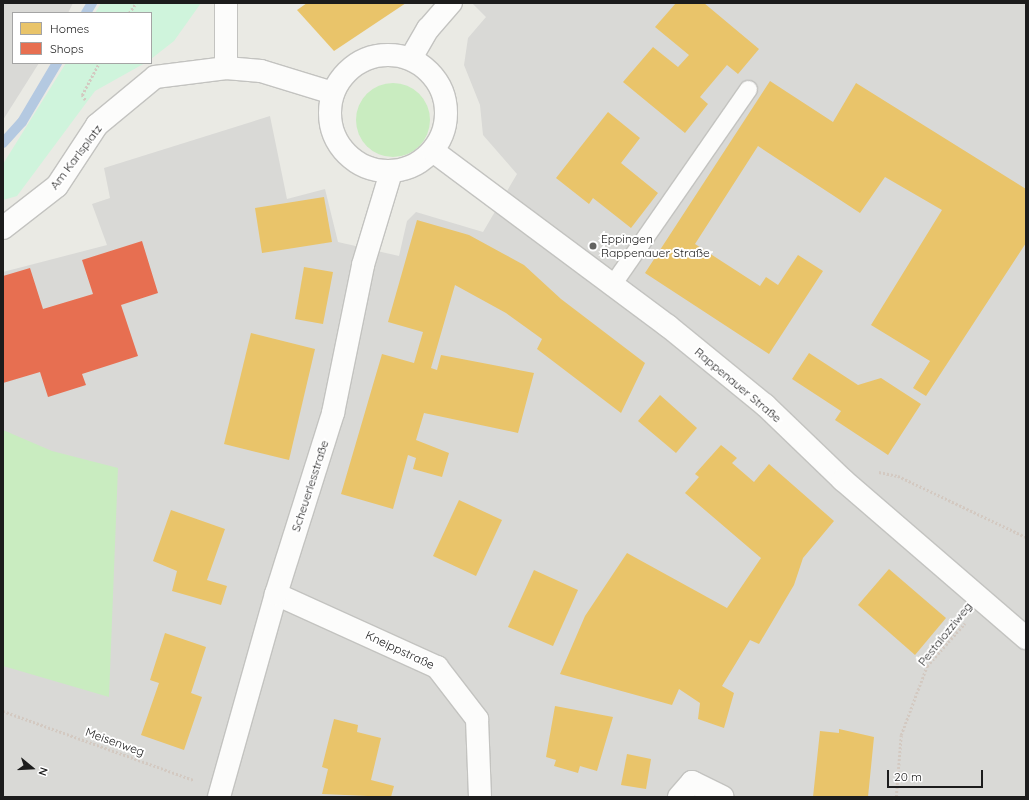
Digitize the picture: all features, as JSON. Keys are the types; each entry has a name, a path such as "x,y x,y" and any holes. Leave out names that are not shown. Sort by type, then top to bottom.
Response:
{"street":[{"path":"226,3 226,68"},
{"path":"411,58 428,29 451,3"},
{"path":"392,54 411,58 429,70 442,89 447,110 443,134 433,151 418,164 391,172 369,168 351,160 340,149 332,131 329,108 341,77 369,57 392,54"},
{"name":"Am Karlsplatz","path":"3,228 56,186 97,125 155,77 226,68 260,72 334,93"},
{"name":"Rappenauer Straße","path":"433,151 611,286 668,326 765,405 843,480 985,599 1026,638"},
{"name":"Scheuerlesstraße","path":"220,793 276,594 333,413 363,265 391,172"},
{"name":"Kneippstraße","path":"276,594 437,667 477,719 480,797"},
{"path":"680,797 692,782 723,797"}],"lane":[{"path":"611,286 748,89"}],"path":[{"path":"130,12 136,3"},
{"path":"843,480 864,469 898,476 1026,537"},
{"name":"Pestalozziweg","path":"896,797 901,735 927,666 985,599"},
{"name":"Meisenweg","path":"3,711 220,793"}],"shaded area":[{"path":"3,3 73,3 68,12 12,12 12,64 38,64 3,120"},
{"path":"472,3 1026,3 1026,797 3,797 3,272 107,245 92,204 110,198 104,168 270,116 287,199 325,189 338,242 399,256 407,221 416,212 483,232 517,174 483,135 480,105 464,65 468,38 486,17"}],"green space":[{"path":"101,3 201,3 174,41 152,58 152,12 96,12"},
{"path":"65,64 143,64 95,91 17,196 3,200 3,164"},
{"path":"386,83 400,83 414,89 424,99 430,113 428,134 424,141 414,151 400,157 386,157 372,151 362,141 356,127 356,113 362,99 372,89"},
{"path":"3,430 52,451 118,468 109,697 3,666"}],"building: Homes":[{"path":"307,3 406,3 334,51 297,10"},
{"path":"676,3 704,3 759,49 738,74 727,65 700,97 708,104 685,133 623,82 653,47 678,67 689,55 655,27"},
{"path":"770,81 833,122 856,83 1026,189 1026,243 926,396 913,388 930,361 871,325 942,210 885,177 860,213 758,146 695,244 760,286 766,277 778,285 798,255 823,271 769,354 645,273"},
{"path":"608,112 640,138 621,163 658,193 631,228 593,198 589,204 556,178"},
{"path":"324,197 332,242 262,253 255,208"},
{"path":"417,220 469,235 524,265 561,299 645,363 621,413 537,349 542,339 506,313 455,285 431,368 437,370 441,355 534,373 518,433 424,413 416,440 449,453 442,477 413,469 416,458 408,455 393,509 341,494 382,354 414,363 423,332 388,322"},
{"path":"304,267 333,272 323,324 295,319"},
{"path":"251,333 315,349 289,460 224,444"},
{"path":"809,353 858,385 881,378 921,404 888,455 835,420 841,411 792,379"},
{"path":"660,395 697,428 676,453 638,421"},
{"path":"721,445 737,458 732,463 754,482 769,464 834,521 803,558 794,585 759,644 750,640 722,686 734,693 724,728 698,719 700,703 679,689 672,705 560,674 585,616 627,553 727,608 761,558 685,493 699,477 695,474"},
{"path":"459,500 502,520 476,576 433,556"},
{"path":"171,510 225,529 207,580 227,586 221,605 172,591 177,571 153,561"},
{"path":"889,569 946,618 915,655 858,605"},
{"path":"534,570 578,590 553,646 508,627"},
{"path":"165,633 206,647 191,693 202,697 184,750 141,735 159,683 150,680"},
{"path":"555,706 613,717 597,771 580,766 578,773 554,766 556,760 546,757"},
{"path":"334,719 358,725 357,732 381,738 371,780 394,786 391,797 322,794 328,769 322,767"},
{"path":"839,729 874,737 868,797 813,797 820,731 839,733"},
{"path":"627,754 651,759 646,789 621,785"}],"building: Shops":[{"path":"142,241 158,293 121,305 138,356 82,374 86,385 48,397 40,372 3,383 3,276 30,268 43,309 93,294 82,260"}],"waterway":[{"path":"87,12 92,3"},
{"path":"3,143 22,122 56,64"}],"place":[{"name":"Eppingen Rappenauer Straße","path":"593,246"}]}
